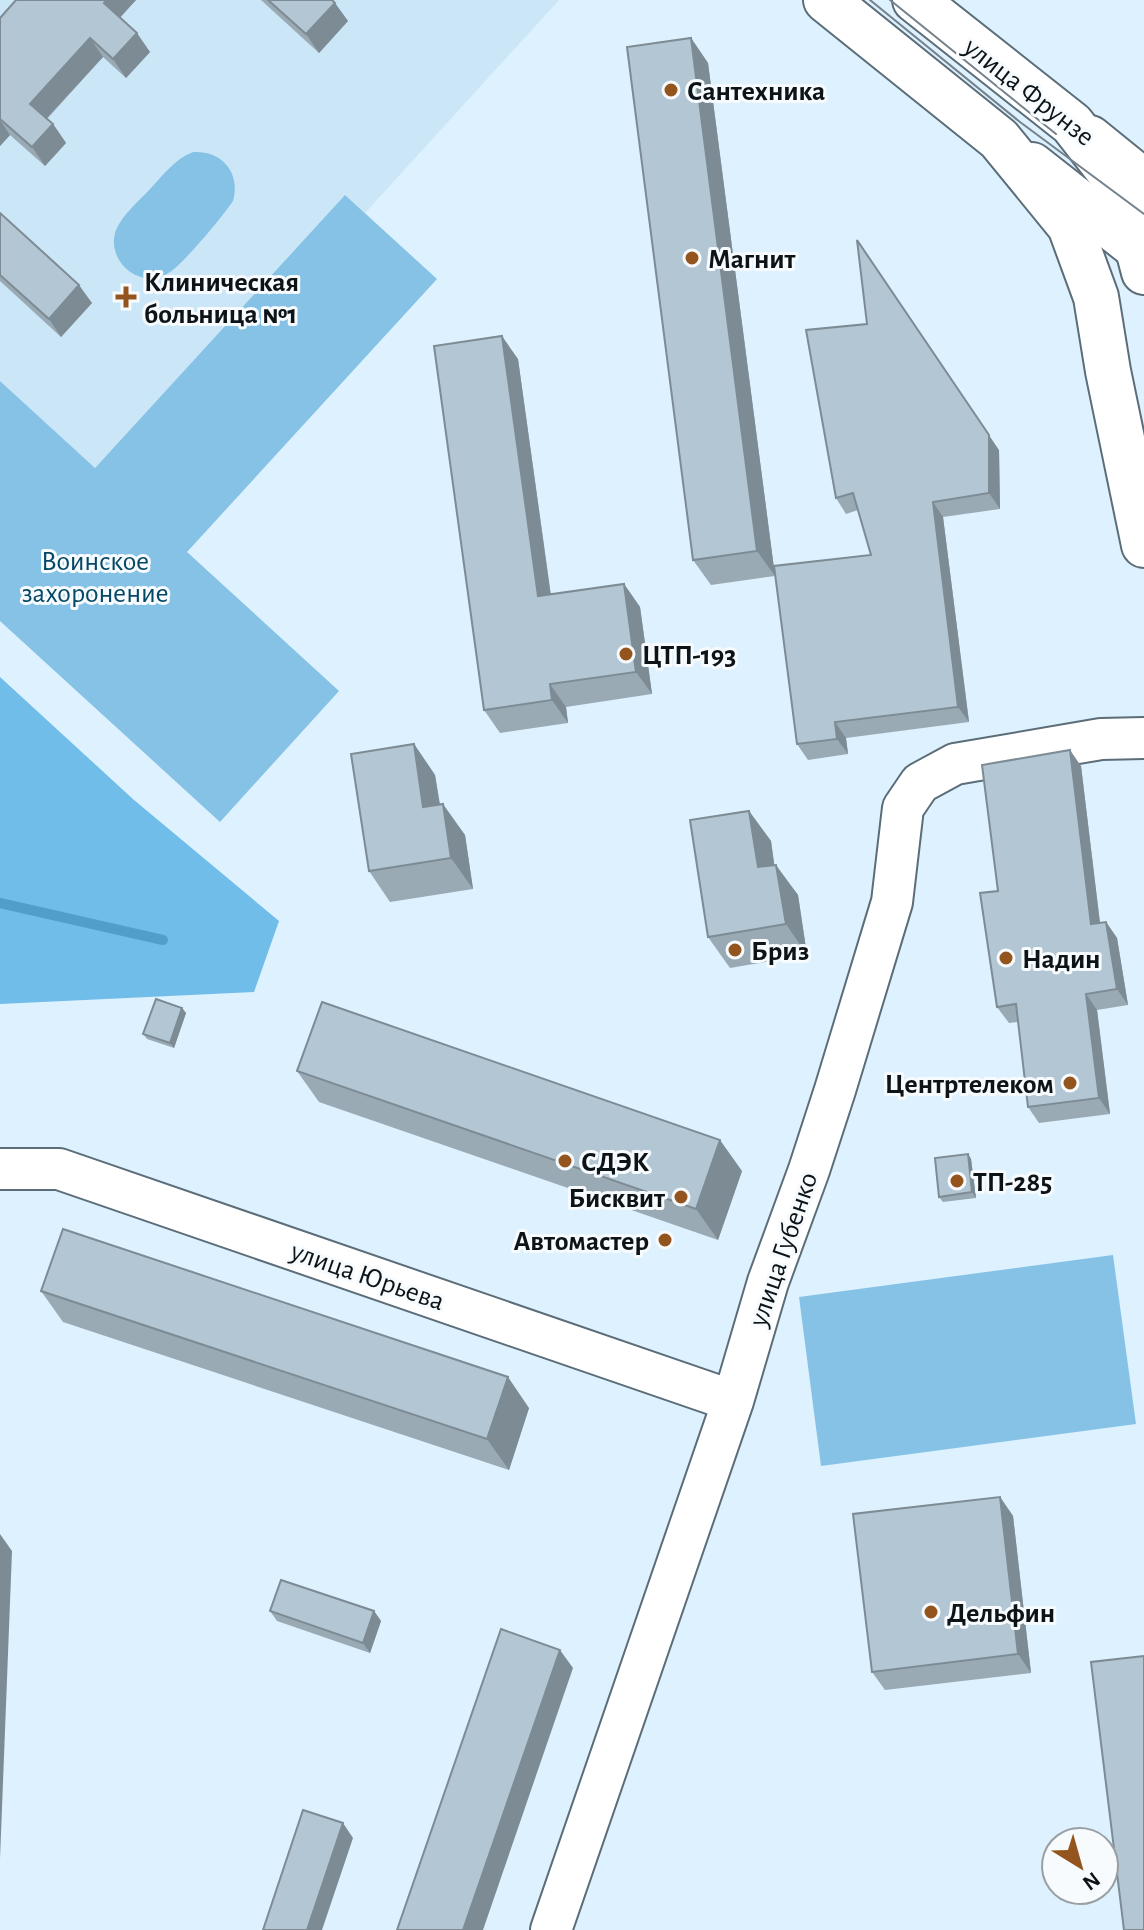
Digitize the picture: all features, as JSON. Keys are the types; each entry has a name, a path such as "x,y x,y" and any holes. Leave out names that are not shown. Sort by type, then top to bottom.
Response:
{"main road":[{"name":"улица Фрунзе","path":"826,0 1142,258"},
{"name":"улица Фрунзе","path":"915,0 1144,182"},
{"path":"1072,124 1111,174 1142,258"},
{"name":"улица Фрунзе","path":"999,139 1070,226 1096,297 1144,545"}],"street":[{"name":"улица Губенко","path":"551,1930 733,1401 768,1282 827,1117 892,902 903,808 920,783 955,764 1101,739 1144,738"},
{"name":"улица Юрьева","path":"0,1169 59,1169 733,1401"}],"shaded area":[{"name":"Клиническая больница №1","path":"0,0 559,0 365,213 345,195 95,468 0,381"},
{"path":"0,677 134,800 279,921 254,992 0,1004"}],"green space":[{"path":"193,152 213,155 227,165 234,181 233,201 202,240 167,274 156,278 136,275 127,269 115,252 116,230 127,213 165,172"},
{"name":"Воинское захоронение","path":"345,195 437,279 187,552 339,691 220,822 0,621 0,381 95,468"},
{"path":"1113,1255 1136,1424 821,1466 799,1297"}],"building":[{"path":"16,0 106,0 104,3 137,33 113,59 90,38 30,104 53,124 32,147 0,119 0,18"},
{"path":"268,0 332,0 335,3 306,34"},
{"path":"691,38 757,551 693,560 627,47"},
{"path":"0,213 79,285 49,319 0,275"},
{"path":"857,240 989,435 989,493 933,502 958,707 835,722 837,739 797,744 774,566 871,555 853,493 836,498 806,330 867,324"},
{"path":"502,336 538,596 624,584 636,672 550,684 552,700 484,710 434,346"},
{"path":"414,744 423,807 443,804 451,858 369,871 351,754"},
{"path":"1070,750 1091,924 1106,922 1117,989 1086,994 1099,1098 1028,1107 1016,1004 997,1007 980,893 998,891 982,765"},
{"path":"749,811 758,867 776,865 786,924 708,937 690,820"},
{"path":"156,999 182,1008 170,1043 143,1034"},
{"path":"322,1002 720,1140 696,1209 297,1071"},
{"name":"ТП-285","path":"968,1154 972,1192 939,1197 935,1158"},
{"path":"63,1229 508,1377 487,1439 41,1291"},
{"path":"1000,1497 1018,1654 872,1672 853,1514"},
{"path":"281,1580 374,1611 363,1643 270,1611"},
{"path":"501,1629 560,1650 463,1930 397,1930"},
{"path":"1144,1656 1144,1930 1124,1930 1120,1898 1120,1826 1111,1826 1091,1662"},
{"path":"303,1810 343,1823 307,1930 263,1930"}],"waterway":[{"path":"0,903 163,940"}],"tram line":[{"path":"870,0 1020,122 1144,214"},
{"path":"890,0 1056,134"}],"place":[{"name":"Сантехника","path":"671,90"},
{"name":"Магнит","path":"692,258"},
{"name":"Клиническая больница №1","path":"126,297"},
{"name":"ЦТП-193","path":"626,654"},
{"name":"Бриз","path":"735,950"},
{"name":"Надин","path":"1006,958"},
{"name":"Центртелеком","path":"1070,1083"},
{"name":"СДЭК","path":"565,1161"},
{"name":"ТП-285","path":"957,1181"},
{"name":"Бисквит","path":"681,1197"},
{"name":"Автомастер","path":"665,1240"},
{"name":"Дельфин","path":"931,1612"}]}
